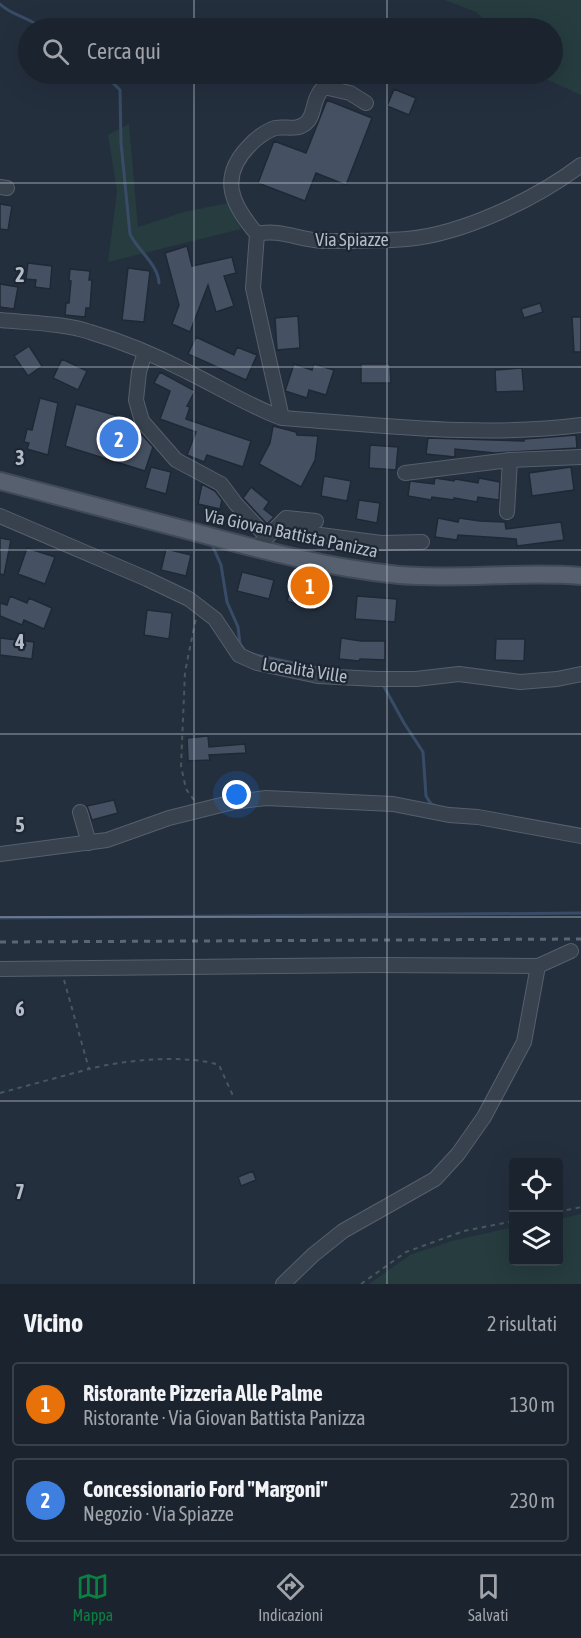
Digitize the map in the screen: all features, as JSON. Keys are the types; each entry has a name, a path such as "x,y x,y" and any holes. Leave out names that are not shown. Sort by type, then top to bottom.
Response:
{"main road":[{"name":"Via Giovan Battista Panizza","path":"0,481 56,496 266,538 317,562 400,575 581,576"}],"street":[{"path":"282,418 253,288 257,234 242,216 233,196 232,174 238,158 252,142 274,129 296,128 304,125 310,119 313,103 324,87 350,93 366,103"},
{"name":"Via Spiazze","path":"257,234 268,231 322,241 407,239 438,233 477,220 539,193 581,165"},
{"path":"0,320 89,331 145,352 256,408 282,418 482,431 544,430 581,425"},
{"path":"145,352 139,372 136,400 142,421 176,460 221,484 266,538 381,543 422,542"},
{"path":"405,473 510,460 581,457"},
{"path":"507,512 510,460"},
{"path":"0,487 56,496"},
{"name":"Località Ville","path":"0,516 189,599 215,619 239,655 257,663 318,676 406,679 459,674 520,682 557,679 581,674"},
{"name":"Via Giovan Battista Panizza","path":"266,538 286,518 316,521"},
{"path":"0,854 107,840 169,818 233,802 267,798 393,804 581,836"},
{"path":"80,812 89,843"},
{"path":"0,969 375,965 538,966 571,951"},
{"path":"283,1284 313,1255 343,1231 435,1179 458,1154 484,1117 524,1042 538,966"}],"path":[{"path":"198,606 185,672 181,766 186,789 201,810"},
{"path":"61,969 88,1070"},
{"path":"0,1093 104,1065 171,1059 208,1061 219,1065 234,1098"},
{"path":"563,1211 581,1207"},
{"path":"361,1284 406,1252 464,1231 509,1222"}],"green space":[{"path":"445,0 581,0 581,95 557,84 563,84 563,18 482,18 476,12"},
{"path":"129,124 138,227 184,212 228,203 241,229 108,262 117,191 108,135"},
{"path":"581,1214 581,1284 369,1284 410,1255 452,1241 509,1228 509,1266 563,1266 563,1218"}],"building":[{"path":"394,89 416,98 409,115 387,106"},
{"path":"327,100 372,118 346,185 316,173 305,201 258,183 274,141 306,153"},
{"path":"0,204 12,206 8,230 0,229"},
{"path":"187,246 192,266 232,257 236,273 224,276 234,306 216,312 208,285 190,332 172,324 179,305 165,253"},
{"path":"28,263 52,266 50,289 35,287 36,280 26,279"},
{"path":"128,268 150,271 144,322 122,320"},
{"path":"70,269 90,271 89,280 92,280 90,308 86,308 85,317 65,315 66,303 69,303"},
{"path":"0,284 18,287 14,309 0,307"},
{"path":"540,303 543,312 524,318 521,309"},
{"path":"298,316 300,348 277,350 275,318"},
{"path":"572,317 581,317 581,352 574,352"},
{"path":"196,337 234,355 237,347 257,355 246,380 188,354"},
{"path":"29,346 42,366 28,376 14,356"},
{"path":"62,359 87,371 78,390 53,378"},
{"path":"294,364 312,370 314,364 334,370 326,395 309,390 307,398 285,391"},
{"path":"361,364 390,364 391,383 361,383"},
{"path":"522,368 524,391 496,392 495,370"},
{"path":"160,372 195,391 187,406 190,407 186,419 251,441 243,467 207,455 204,462 187,455 196,432 160,419 170,391 154,383"},
{"path":"40,398 58,403 48,455 27,449 29,443 24,442 27,429 32,430"},
{"path":"76,404 132,420 135,427 153,447 145,471 65,446"},
{"path":"273,426 296,432 297,435 318,436 315,460 301,487 259,464 270,443"},
{"path":"576,435 577,448 495,453 455,449 455,457 426,454 428,438 524,441 524,439"},
{"path":"370,445 398,447 396,470 369,468"},
{"path":"151,467 171,472 166,494 145,488"},
{"path":"571,467 574,490 532,496 529,473"},
{"path":"324,476 351,481 347,501 321,496"},
{"path":"435,478 478,483 479,478 500,482 499,500 478,497 477,502 432,497 431,500 408,496 410,481 434,484"},
{"path":"202,484 215,491 222,500 220,509 198,504"},
{"path":"251,487 269,502 264,509 274,517 267,524 243,498"},
{"path":"359,500 380,503 377,523 356,519"},
{"path":"438,518 458,522 459,518 505,522 506,529 561,522 564,540 517,546 516,539 458,535 457,540 435,537"},
{"path":"0,538 11,540 4,575 0,574"},
{"path":"27,548 55,557 45,584 18,574"},
{"path":"166,549 191,555 186,576 161,570"},
{"path":"242,572 274,580 269,599 237,591"},
{"path":"293,581 323,590 316,610 287,601"},
{"path":"10,596 27,603 29,598 52,608 44,629 24,620 22,625 0,616 0,603 7,605"},
{"path":"357,596 397,599 395,622 355,619"},
{"path":"147,610 172,613 169,639 144,635"},
{"path":"0,638 34,642 32,659 0,655"},
{"path":"341,638 385,641 385,660 339,659"},
{"path":"496,639 525,639 524,661 495,660"},
{"path":"208,736 209,747 245,744 246,753 209,755 210,760 188,761 187,738"},
{"path":"114,800 118,813 92,820 87,806"},
{"path":"253,1171 256,1180 241,1186 238,1177"}],"waterway":[{"path":"0,4 25,18"},
{"path":"114,84 120,90 121,143 130,234 155,270 159,283"},
{"path":"213,547 221,565 227,602 238,627 240,644 246,652"},
{"path":"252,654 328,670"},
{"path":"382,683 423,752 426,796 431,804 436,806"},
{"path":"0,918 581,913"}],"railway":[{"path":"0,942 581,939"}],"place":[{"name":"Concessionario Ford \"Margoni\"","path":"119,439"},
{"name":"Ristorante Pizzeria Alle Palme","path":"310,586"}]}
